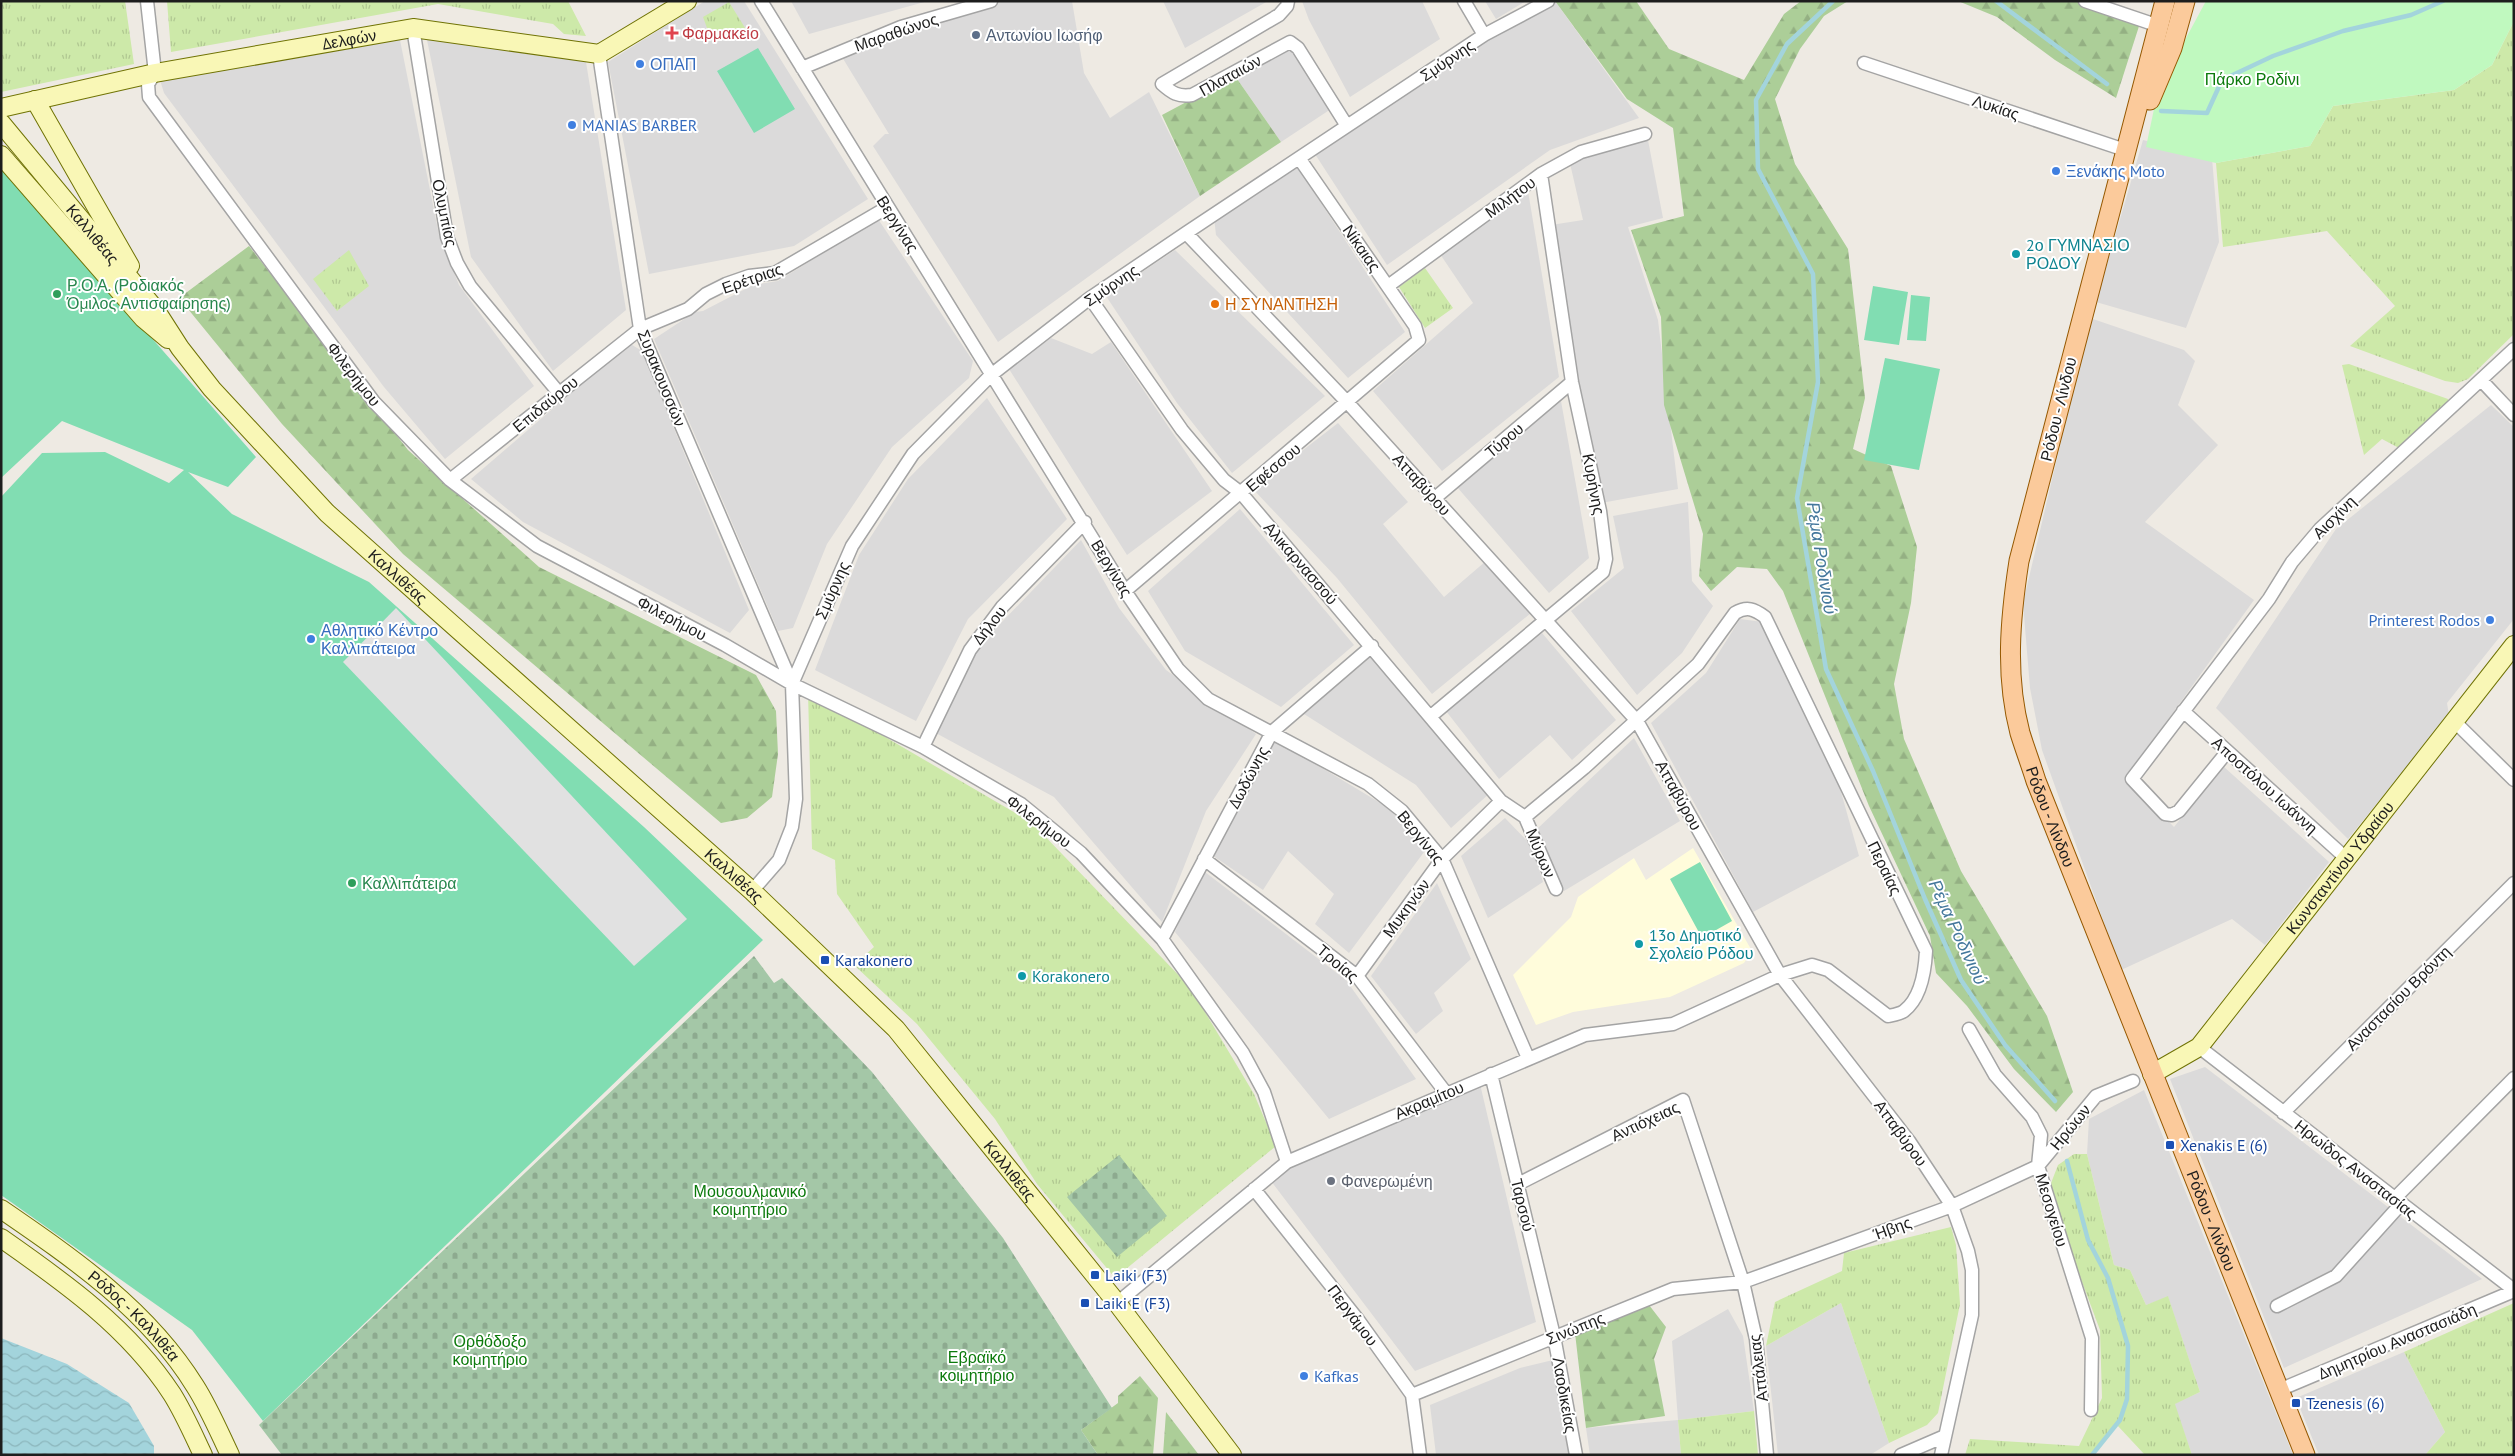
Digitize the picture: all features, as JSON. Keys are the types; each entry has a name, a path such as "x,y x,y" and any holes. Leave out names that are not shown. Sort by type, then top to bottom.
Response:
{"main road":[{"path":"599,54 670,7 687,1"},
{"name":"Ρόδου - Λίνδου","path":"2165,1 2128,152 2084,309 2019,561 2013,602 2010,672 2020,733 2036,781 2305,1455"},
{"name":"Ρόδου - Λίνδου","path":"2128,152 2172,48 2185,1"},
{"name":"Δελφών","path":"1,108 155,74 412,28 599,54"},
{"path":"35,100 155,309"},
{"name":"Καλλιθέας","path":"1,123 155,309 180,348 212,389 327,513 752,891 896,1029 1117,1303 1232,1455"},
{"name":"Καλλιθέας","path":"1,155 142,318 180,348"},
{"name":"Κωνσταντίνου Υδραίου","path":"2152,1074 2199,1047 2514,645"},
{"name":"Ρόδος - Καλλιθέα","path":"1,1209 63,1252 143,1320 194,1384 230,1455"},
{"name":"Ρόδος - Καλλιθέα","path":"1,1238 60,1280 127,1338 172,1394 203,1455"}],"street":[{"name":"Φιλερήμου","path":"147,1 155,74 148,84 149,97 374,402 450,480 537,546 724,645 792,684 924,747 1021,804 1081,854 1162,939 1243,1052 1264,1092 1287,1162"},
{"name":"Βεργίνας","path":"761,1 1125,591 1178,669 1208,698 1368,784 1402,811 1442,859 1528,1058"},
{"name":"Μαραθώνος","path":"802,68 901,26 991,1"},
{"name":"Πλαταιών","path":"1288,1 1287,6 1279,15 1162,84 1172,93 1182,96 1192,95 1290,42 1298,48 1347,126"},
{"path":"1464,1 1484,35"},
{"name":"Σμύρνης","path":"792,684 852,546 913,454 991,375 1090,298 1186,233 1484,35 1548,1"},
{"path":"2085,1 2159,26"},
{"name":"Ολυμπίας","path":"412,28 447,237 457,263 470,286 559,393"},
{"name":"Συρακουσσών","path":"599,54 640,329 792,684"},
{"name":"Λυκίας","path":"1864,63 2128,152"},
{"name":"Μιλήτου","path":"1388,286 1541,174 1581,152 1645,134"},
{"name":"Νίκαιας","path":"1300,158 1416,326 1419,340"},
{"name":"Κυρήνης","path":"1431,716 1603,572 1606,558 1600,512 1572,382 1541,174"},
{"name":"Ερέτριας","path":"640,329 688,309 706,294 726,284 749,276 775,273 888,207"},
{"name":"Ατταβύρου","path":"1186,233 1348,403 1637,721 1780,975 1909,1141 1952,1206 1968,1251 1972,1270 1973,1294 1972,1315 1941,1455"},
{"name":"Αλικαρνασσού","path":"1090,298 1182,430 1224,480 1241,493 1501,801 1526,817"},
{"name":"Επιδαύρου","path":"450,480 640,329"},
{"name":"Εφέσσου","path":"1125,591 1348,403 1419,340"},
{"name":"Αισχίνη","path":"2227,752 2179,811 2172,815 2166,814 2132,779 2269,599 2292,562 2320,529 2514,349"},
{"path":"2480,380 2514,415"},
{"name":"Τύρου","path":"1435,498 1572,382"},
{"name":"Δήλου","path":"924,747 970,650 1002,607 1084,522"},
{"name":"Περαίας","path":"1637,721 1698,664 1735,613 1744,608 1755,610 1765,617 1926,951 1924,975 1912,1002 1903,1012 1888,1016 1828,970 1812,965 1780,975"},
{"name":"Δωδώνης","path":"1162,939 1272,732 1372,646"},
{"path":"752,891 779,860 792,827 796,799 792,684"},
{"name":"Αποστόλου Ιωάννη","path":"2183,712 2348,859"},
{"path":"1526,817 1637,721"},
{"path":"2455,722 2514,780"},
{"name":"Μυκηνών","path":"1357,976 1442,859 1501,801"},
{"name":"Μύρων","path":"1526,817 1556,889"},
{"name":"Τροίας","path":"1204,859 1357,976 1446,1093"},
{"name":"Αναστασίου Βρόντη","path":"2283,1113 2514,883"},
{"name":"Ακραμίτου","path":"1117,1303 1287,1162 1584,1035 1673,1024 1780,975"},
{"name":"Μεσογείου","path":"1969,1029 1995,1075 2032,1118 2041,1135 2038,1166 2092,1338 2091,1410"},
{"name":"Ηρωίδος Αναστασίας","path":"2199,1047 2514,1291"},
{"name":"Ταρσού","path":"1491,1074 1554,1336"},
{"path":"2277,1306 2336,1276 2398,1201 2514,1078"},
{"name":"Ηρώων","path":"2038,1166 2096,1096 2133,1081"},
{"name":"Αντιόχειας","path":"1518,1184 1683,1100 1743,1282"},
{"name":"Ήβης","path":"1743,1282 1952,1206 2038,1166"},
{"name":"Περγάμου","path":"1254,1189 1359,1321 1412,1395 1420,1455"},
{"name":"Σινώπης","path":"1412,1395 1673,1289 1743,1282"},
{"name":"Αττάλειας","path":"1743,1282 1756,1339 1768,1455"},
{"name":"Δημητρίου Αναστασιάδη","path":"2279,1390 2514,1291"},
{"name":"Λαοδικείας","path":"1554,1336 1576,1455"},
{"path":"1901,1455 1945,1436"}],"shaded area":[{"path":"705,1 744,1 868,199 794,246 649,274 608,62"},
{"path":"791,1 928,1 809,34"},
{"path":"1005,1 1072,1 1084,73 1110,118 1149,92 1200,196 998,342 873,146 885,134 889,134 842,57 889,29"},
{"path":"1163,1 1268,1 1185,48"},
{"path":"1302,1 1422,1 1440,39 1350,97 1309,20"},
{"path":"1485,1 1526,1 1496,19"},
{"path":"1549,1 1555,1 1639,118 1550,150 1387,265 1313,151"},
{"path":"399,35 439,235 459,285 534,386 445,459 384,387 164,93 160,80"},
{"path":"426,35 586,62 626,310 553,371 471,257"},
{"path":"1291,42 1334,107 1281,142 1235,76"},
{"path":"1647,135 1663,218 1628,227 1658,320 1678,489 1601,503 1551,225 1583,220 1569,159"},
{"path":"2143,140 2212,158 2219,242 2186,328 2096,302"},
{"path":"1295,163 1405,332 1348,378 1216,235 1214,217"},
{"path":"1528,191 1559,377 1442,471 1373,391 1473,303 1440,254"},
{"path":"878,219 973,361 969,378 892,447 827,544 793,628 778,631 654,339 695,312 703,311 753,285 778,281"},
{"path":"1175,250 1325,396 1232,473 1177,403 1106,296"},
{"path":"2090,318 2184,350 2195,361 2178,405 2218,445 2145,522 2254,600 2126,778 2174,827 2223,766 2329,862 2265,945 2232,919 2121,970 2042,750 2030,688 2023,603"},
{"path":"1051,338 1092,354 1111,342 1212,491 1127,555 1009,369"},
{"path":"629,343 642,351 749,610 730,633 523,522 471,479"},
{"path":"987,398 1067,519 968,619 916,721 815,670 859,555 908,479"},
{"path":"1561,401 1589,558 1549,593 1457,487"},
{"path":"2491,405 2514,427 2514,619 2447,703 2449,715 2348,839 2216,708 2336,529"},
{"path":"1338,423 1408,502 1383,524 1444,597 1486,561 1531,613 1432,694 1337,578 1253,489"},
{"path":"1688,502 1692,581 1713,606 1682,653 1637,695 1571,611 1624,568 1613,516"},
{"path":"1240,509 1354,645 1281,707 1185,651 1148,591"},
{"path":"1081,540 1119,608 1166,670 1256,734 1206,811 1162,922 1054,797 934,732 973,652"},
{"path":"396,608 687,919 634,966 343,662"},
{"path":"1740,619 1763,622 1834,767 1859,856 1753,912 1651,723 1706,673"},
{"path":"1542,633 1616,720 1572,760 1550,735 1499,779 1446,711"},
{"path":"1373,655 1490,793 1451,828 1416,785 1304,714"},
{"path":"1634,738 1680,821 1564,891 1537,829"},
{"path":"1274,739 1387,807 1427,848 1349,953 1315,924 1334,894 1288,851 1263,890 1206,851"},
{"path":"1505,818 1532,846 1543,882 1488,918 1461,856"},
{"path":"1693,848 1752,951 1744,963 1670,997 1573,1012 1536,1025 1513,975 1571,917 1578,897 1634,858 1646,880"},
{"path":"1201,869 1346,980 1416,1079 1329,1119 1175,932"},
{"path":"1437,883 1471,959 1434,993 1443,1011 1416,1034 1371,976"},
{"path":"2205,1067 2482,1279 2284,1368 2170,1079"},
{"path":"1480,1084 1536,1322 1415,1371 1271,1181 1305,1157"},
{"path":"2144,1090 2293,1455 2192,1455 2174,1404 2200,1392 2168,1297 2146,1305 2130,1270 2114,1265 2087,1154 2089,1119"},
{"path":"1841,1303 1889,1443 1870,1455 1778,1455 1766,1346"},
{"path":"1728,1309 1743,1336 1754,1411 1678,1420 1672,1341"},
{"path":"2404,1352 2445,1432 2425,1455 2319,1455 2296,1398"},
{"path":"1553,1360 1569,1455 1436,1455 1430,1405 1520,1368"},
{"path":"1678,1420 1681,1455 1590,1455 1586,1428"}],"green space":[{"path":"1,1 125,1 134,64 1,92"},
{"path":"167,1 568,1 586,36 564,34 553,24 438,4 171,52"},
{"path":"1555,1 1636,1 1669,49 1744,80 1784,14 1801,1 1848,1 1824,16 1800,49 1775,99 1795,164 1848,249 1865,398 1853,449 1891,466 1917,547 1911,603 1894,684 1904,739 1961,871 2047,1016 2073,1092 2056,1112 2014,1069 1967,1006 1936,973 1930,936 1869,806 1783,591 1767,569 1737,567 1711,591 1699,576 1703,534 1664,405 1661,317 1631,230 1684,216 1673,128 1627,99"},
{"path":"1958,1 2088,1 2141,20 2116,98 2055,60 1997,17"},
{"name":"Πάρκο Ροδίνι","path":"2206,1 2514,1 2514,21 2492,65 2454,90 2333,106 2310,146 2216,163 2146,147 2158,90"},
{"path":"729,2 747,31 711,39 703,17"},
{"path":"2514,21 2514,334 2468,379 2458,383 2445,381 2350,346 2395,306 2327,231 2223,247 2216,163 2310,146 2333,106 2454,90 2492,65"},
{"path":"758,48 795,109 754,133 717,71"},
{"path":"1235,76 1281,142 1200,196 1162,115"},
{"name":"Καλλιπάτειρα","path":"1,166 256,457 228,487 188,472 232,514 369,582 644,827 763,940 263,1421 192,1330 1,1195 1,497 42,453 105,452 169,483 184,470 62,421 1,478"},
{"path":"249,246 408,450 539,567 756,675 776,711 778,754 772,797 747,818 721,823 403,554 282,424 179,298"},
{"path":"349,250 369,286 337,311 313,279"},
{"path":"1425,268 1453,308 1425,328 1399,287"},
{"path":"1873,286 1908,292 1899,345 1864,340"},
{"path":"1911,295 1930,297 1926,341 1907,340"},
{"path":"1885,358 1940,369 1919,470 1864,460"},
{"path":"2349,364 2448,399 2449,406 2399,448 2382,439 2364,455 2342,365"},
{"name":"Korakonero","path":"808,692 1019,815 1038,829 1190,987 1254,1094 1276,1146 1115,1278 1037,1184 995,1119 917,1024 854,965 874,947 837,894 835,860 812,849"},
{"path":"1700,862 1732,921 1702,938 1670,879"},
{"path":"754,956 774,983 782,978 872,1072 1003,1238 1112,1408 1081,1430 1098,1455 282,1455 259,1425"},
{"path":"2074,1154 2087,1154 2114,1265 2130,1270 2146,1305 2168,1296 2200,1392 2175,1404 2192,1455 2145,1455 2117,1425 2092,1455 1965,1455 1970,1439 2079,1446 2102,1398 2100,1330 2048,1191 2058,1165"},
{"path":"1119,1155 1167,1216 1117,1257 1067,1197"},
{"path":"1951,1227 1956,1245 1960,1304 1938,1413 1927,1425 1889,1443 1841,1303 1766,1346 1775,1302 1842,1271 1844,1253"},
{"path":"2514,1303 2514,1455 2425,1455 2445,1432 2404,1352"},
{"path":"1649,1305 1666,1327 1654,1359 1665,1416 1586,1428 1575,1333"},
{"path":"1140,1376 1158,1398 1153,1455 1098,1455 1081,1430 1118,1403 1118,1396"},
{"path":"1754,1411 1758,1455 1681,1455 1678,1420"},
{"path":"1166,1412 1199,1455 1163,1455"}],"water":[{"path":"1,1338 67,1364 129,1403 154,1446 154,1455 1,1455"}],"waterway":[{"name":"Ρέμα Ροδινιού","path":"1833,1 1787,44 1756,100 1758,169 1813,274 1818,382 1797,498 1826,669 1873,771 1925,899 1961,980 2005,1045 2055,1101"},
{"name":"Ρέμα Ροδινιού","path":"1996,1 2107,84"},
{"name":"Ρέμα Ροδινιού","path":"2161,111 2207,113 2222,80 2273,56 2343,31 2411,15 2443,1"},
{"name":"Ρέμα Ροδινιού","path":"2067,1161 2088,1240 2108,1278 2128,1346 2127,1399 2120,1420 2092,1455"}],"place":[{"name":"Φαρμακείο","path":"672,33"},
{"name":"Αντωνίου Ιωσήφ","path":"976,35"},
{"name":"ΟΠΑΠ","path":"640,64"},
{"name":"MANIAS BARBER","path":"572,125"},
{"name":"Ξενάκης Moto","path":"2056,171"},
{"name":"2ο ΓΥΜΝΑΣΙΟ ΡΟΔΟΥ","path":"2016,254"},
{"name":"Ρ.Ο.Α. (Ροδιακός Όμιλος Αντισφαίρησης)","path":"57,294"},
{"name":"Η ΣΥΝΑΝΤΗΣΗ","path":"1215,304"},
{"name":"Printerest Rodos","path":"2490,620"},
{"name":"Αθλητικό Κέντρο Καλλιπάτειρα","path":"311,639"},
{"name":"Καλλιπάτειρα","path":"352,883"},
{"name":"13ο Δημοτικό Σχολείο Ρόδου","path":"1639,944"},
{"name":"Karakonero","path":"825,960"},
{"name":"Korakonero","path":"1022,976"},
{"name":"Xenakis E (6)","path":"2170,1145"},
{"name":"Φανερωμένη","path":"1331,1181"},
{"name":"Laiki (F3)","path":"1095,1275"},
{"name":"Laiki E (F3)","path":"1085,1303"},
{"name":"Kafkas","path":"1304,1376"},
{"name":"Tzenesis (6)","path":"2296,1403"}],"park label":[{"name":"Μουσουλμανικό κοιμητήριο","path":"750,1200"},
{"name":"Ορθόδοξο κοιμητήριο","path":"490,1350"},
{"name":"Εβραϊκό κοιμητήριο","path":"977,1366"}]}
